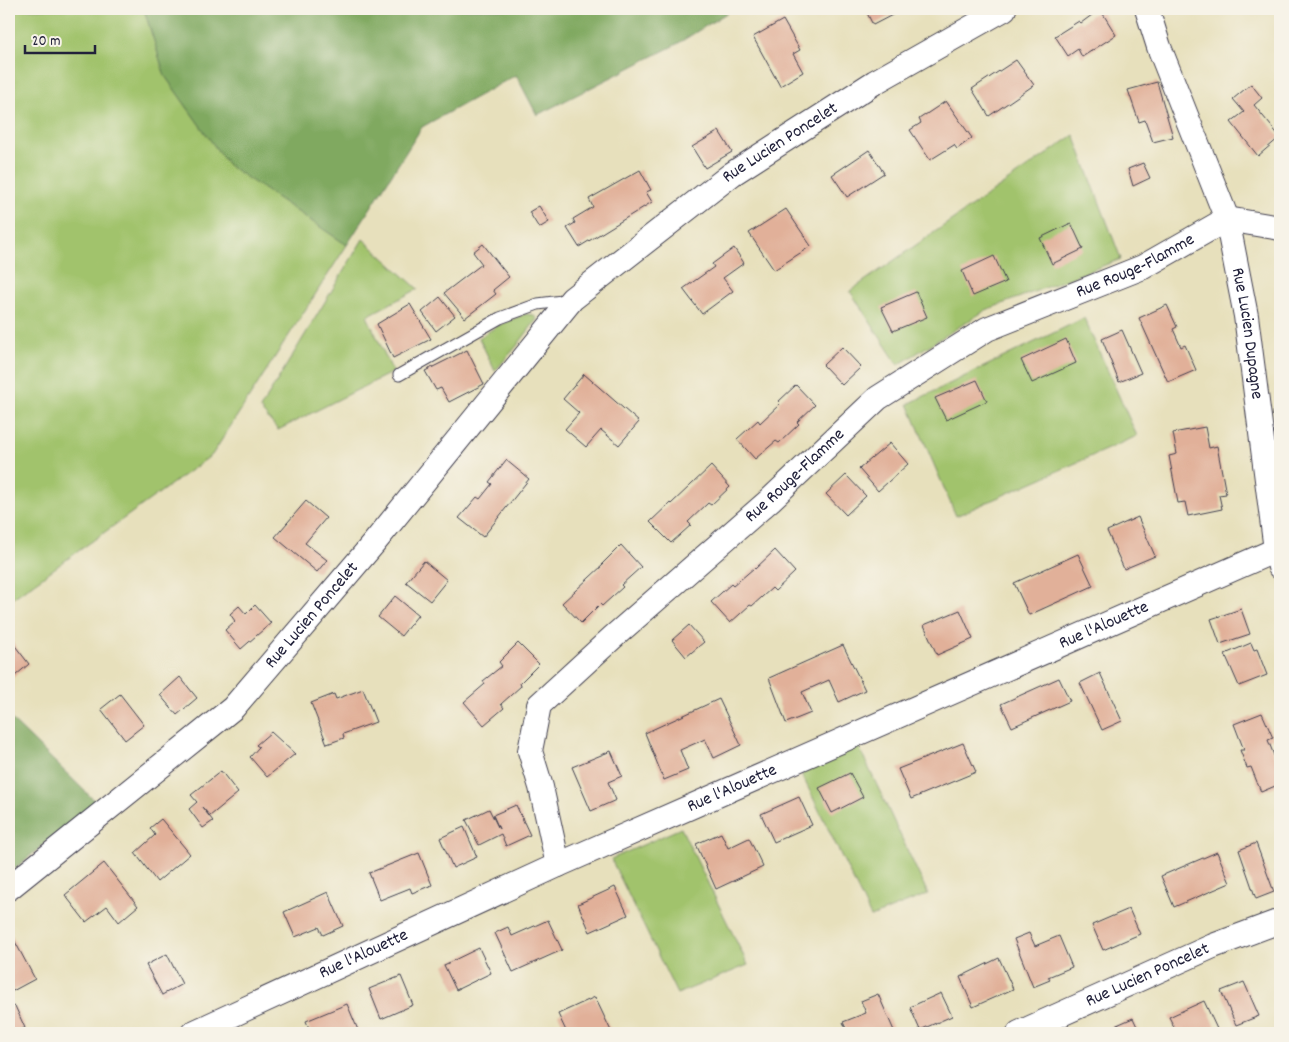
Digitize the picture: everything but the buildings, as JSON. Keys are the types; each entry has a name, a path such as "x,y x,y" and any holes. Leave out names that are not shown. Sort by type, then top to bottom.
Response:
{"street":[{"name":"Rue Lucien Poncelet","path":"9,888 233,708 374,543 572,299 732,174 875,82 1004,9"},
{"name":"Rue Lucien Dupagne","path":"1147,9 1159,47 1227,219 1246,316 1278,558"},
{"path":"1227,219 1280,228"},
{"name":"Rue Rouge-Flamme","path":"558,865 541,787 530,751 539,705 612,638 770,500 878,398 986,329 1143,267 1227,219"},
{"name":"Rue l'Alouette","path":"194,1033 558,865 1278,558"},
{"name":"Rue Lucien Poncelet","path":"1018,1033 1213,946 1280,921"}],"lane":[{"name":"Rue Lucien Poncelet","path":"400,376 500,318 538,304 572,299"}],"green space":[{"path":"9,9 144,9 165,76 228,165 347,245 212,455 9,601"},
{"path":"144,9 733,9 677,44 537,115 516,75 422,127 347,245 228,165 165,76"},
{"path":"1074,135 1121,259 986,310 898,365 850,291"},
{"path":"363,239 418,289 367,316 393,372 278,430 260,409"},
{"path":"525,314 534,315 537,319 495,371 479,338 497,326"},
{"path":"1084,318 1137,436 956,516 908,404"},
{"path":"9,717 96,802 9,873"},
{"path":"858,745 928,894 871,917 801,773"},
{"path":"681,828 748,965 677,994 611,859"}]}
